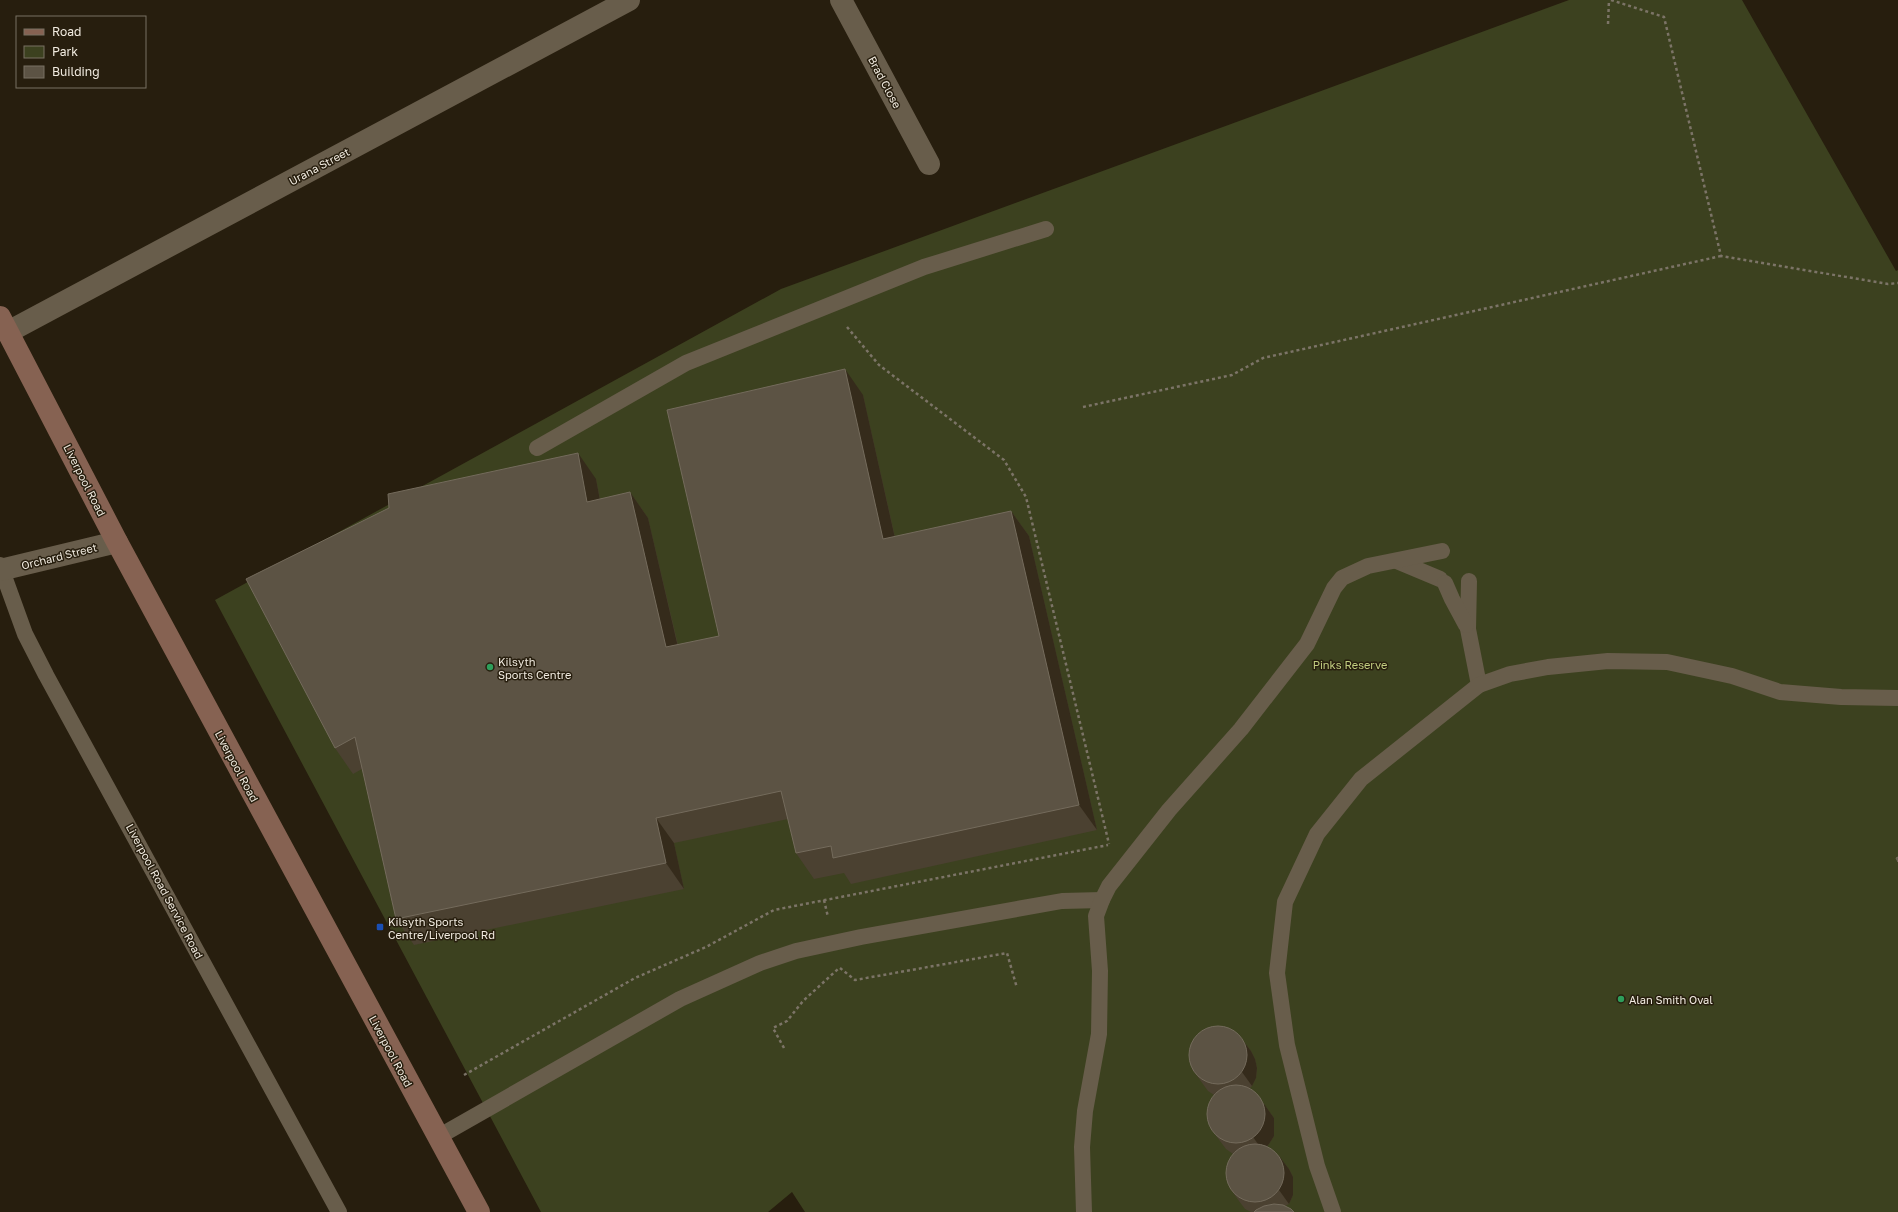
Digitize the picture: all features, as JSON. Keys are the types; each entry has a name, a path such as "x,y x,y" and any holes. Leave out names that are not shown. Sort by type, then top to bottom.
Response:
{"main road":[{"name":"Liverpool Road","path":"4,325 117,542 479,1212"}],"street":[{"name":"Urana Street","path":"4,325 629,0"},
{"name":"Brad Close","path":"841,0 929,164"},
{"name":"Orchard Street","path":"1,568 117,542"}],"lane":[{"path":"537,448 686,363 924,267 1046,229"},
{"path":"1084,1212 1082,1191 1082,1147 1086,1111 1099,1034 1100,971 1096,916 1102,900 1110,886 1169,810 1241,729 1307,644 1334,588 1342,578 1368,566 1442,551"},
{"path":"1397,561 1442,581 1468,628"},
{"name":"Liverpool Road Service Road","path":"1,568 25,634 46,675 339,1212"},
{"path":"1469,581 1468,628 1479,685"},
{"path":"1333,1212 1317,1166 1287,1045 1277,973 1285,902 1317,834 1361,779 1479,685 1510,674 1548,667 1608,661 1667,662 1732,676 1780,692 1841,697 1898,698"},
{"path":"438,1137 686,996 760,963 796,951 1062,901 1102,900"}],"path":[{"path":"1608,24 1610,0 1664,17 1721,256"},
{"path":"1083,407 1232,375 1263,358 1721,256 1888,284 1898,283"},
{"path":"830,304 879,365 1004,460 1026,496 1109,845"},
{"path":"824,900 839,968 855,980 1007,953 1017,988"},
{"path":"784,1048 773,1028 787,1021 803,1001 839,968"}],"green space":[{"name":"Pinks Reserve","path":"1569,0 1742,0 1896,271 1898,270 1898,1212 805,1212 792,1192 768,1212 541,1212 215,600 781,289"}],"building":[{"name":"Kilsyth Sports Centre","path":"845,369 883,539 1011,511 1079,805 833,858 831,846 796,853 781,791 656,818 666,863 396,919 355,737 335,748 246,579 389,508 388,494 578,453 587,502 630,492 666,647 719,636 667,410"},
{"path":"1218,1026 1229,1028 1239,1034 1245,1044 1247,1055 1245,1066 1239,1076 1229,1082 1218,1084 1207,1082 1197,1076 1191,1066 1189,1055 1191,1044 1197,1034 1207,1028"},
{"path":"1236,1085 1247,1087 1260,1098 1263,1103 1265,1114 1263,1125 1252,1138 1247,1141 1236,1143 1225,1141 1212,1130 1209,1125 1207,1114 1209,1103 1220,1090 1225,1087"},
{"path":"1255,1144 1266,1146 1279,1157 1282,1162 1284,1173 1282,1184 1271,1197 1266,1200 1255,1202 1244,1200 1231,1189 1228,1184 1226,1173 1228,1162 1239,1149 1244,1146"},
{"path":"1274,1204 1283,1205 1294,1212 1254,1212 1264,1206"}],"place":[{"name":"Kilsyth Sports Centre","path":"490,667"},
{"name":"Kilsyth Sports Centre/Liverpool Rd","path":"380,927"},
{"name":"Alan Smith Oval","path":"1621,999"}]}
